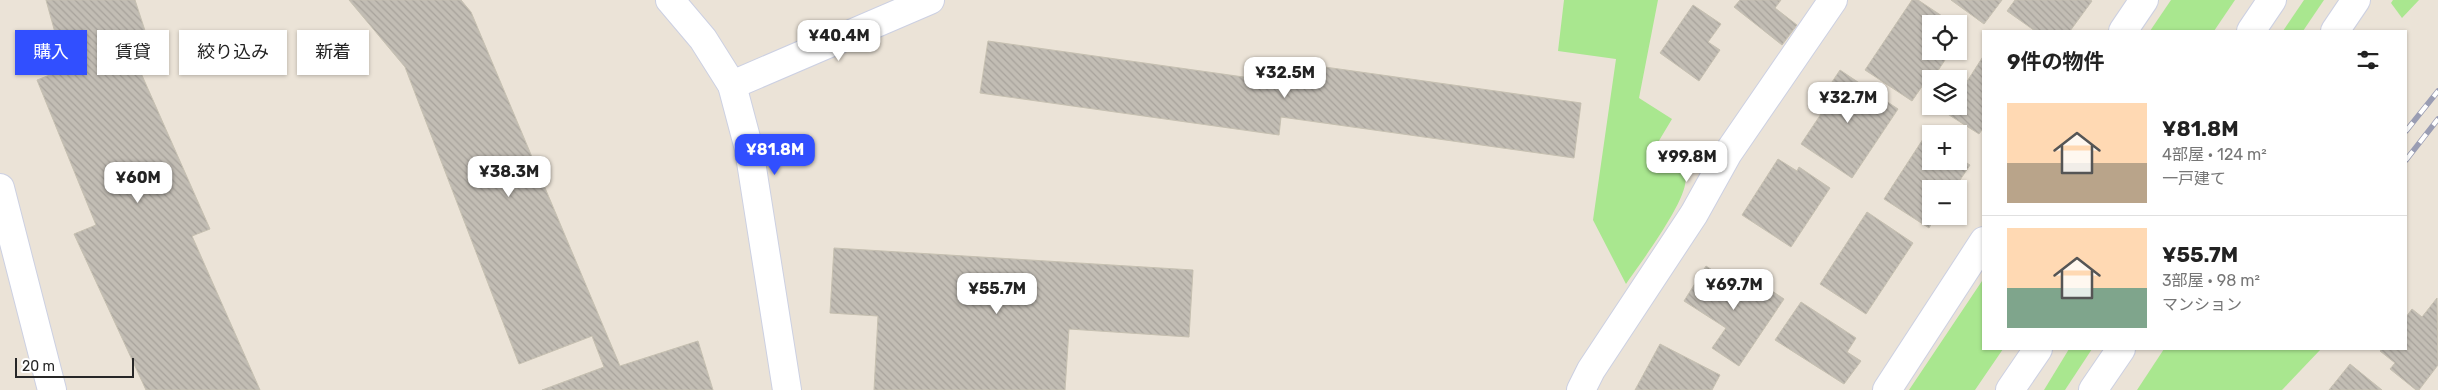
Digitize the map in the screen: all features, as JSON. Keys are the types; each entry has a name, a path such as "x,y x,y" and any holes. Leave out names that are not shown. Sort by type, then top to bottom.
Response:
{"street":[{"path":"670,0 703,39 732,85 749,149 787,390"},
{"path":"732,85 930,0"},
{"path":"1581,390 1590,370 1694,214 1728,153 1832,0"},
{"path":"2124,30 2143,0"},
{"path":"2252,30 2272,0"},
{"path":"2336,30 2356,0"},
{"path":"0,188 52,390"},
{"path":"1887,390 1982,244"},
{"path":"2010,390 2037,350"},
{"path":"2093,390 2120,350"}],"green space":[{"path":"1564,0 1658,0 1639,98 1672,119 1654,149 1672,160 1680,168 1685,177 1685,186 1663,230 1626,284 1593,220 1616,59 1558,51"},
{"path":"2171,0 2235,0 2215,30 2151,30"},
{"path":"2304,0 2324,0 2304,30 2284,30"},
{"path":"2393,0 2419,0 2402,18 2391,3"},
{"path":"1982,281 1982,350 2002,350 1975,390 1909,390"},
{"path":"2068,350 2091,350 2065,390 2044,390"},
{"path":"2163,350 2320,350 2282,390 2137,390"}],"building":[{"path":"46,0 135,0 145,30 97,30 97,75 142,75 210,229 192,236 260,390 146,390 74,234 96,225 37,80 50,75 87,75 87,30 54,30"},
{"path":"349,0 461,0 471,12 620,366 698,341 713,390 542,390 604,367 592,336 519,364 405,67"},
{"path":"1740,0 1781,0 1775,8 1797,25 1782,45 1734,7"},
{"path":"1912,0 1918,0 1940,15 1922,15 1922,60 1945,60 1938,70 1922,70 1922,86 1912,101 1865,70"},
{"path":"1951,0 2002,0 1984,24"},
{"path":"2015,0 2092,1 2071,30 2034,30 2007,11"},
{"path":"1693,5 1721,24 1708,42 1720,50 1699,81 1660,53"},
{"path":"988,41 1279,82 1282,61 1581,103 1574,158 1281,117 1279,135 980,93"},
{"path":"1982,58 1982,130 1979,134 1949,115 1967,115 1967,82"},
{"path":"1840,70 1898,109 1852,178 1801,144 1821,114 1814,109"},
{"path":"1922,141 1922,170 1967,170 1960,180 1922,180 1922,223 1884,199"},
{"path":"1778,159 1797,171 1799,167 1830,188 1791,247 1742,215"},
{"path":"1867,212 1913,243 1866,314 1820,284"},
{"path":"834,248 1193,270 1189,337 1069,329 1065,390 874,390 878,316 830,313"},
{"path":"1706,266 1740,288 1748,275 1784,299 1739,366 1712,348 1726,328 1684,301"},
{"path":"2437,298 2438,365 2419,390 2416,390 2390,369 2395,363 2380,351 2407,350 2407,316 2412,309 2422,317"},
{"path":"1801,302 1856,338 1847,352 1861,361 1844,384 1775,340"},
{"path":"1660,344 1720,375 1712,390 1635,390"},
{"path":"2350,364 2382,390 2329,390"}],"railway":[{"path":"2407,130 2438,91"},
{"path":"2407,159 2438,119"}]}
